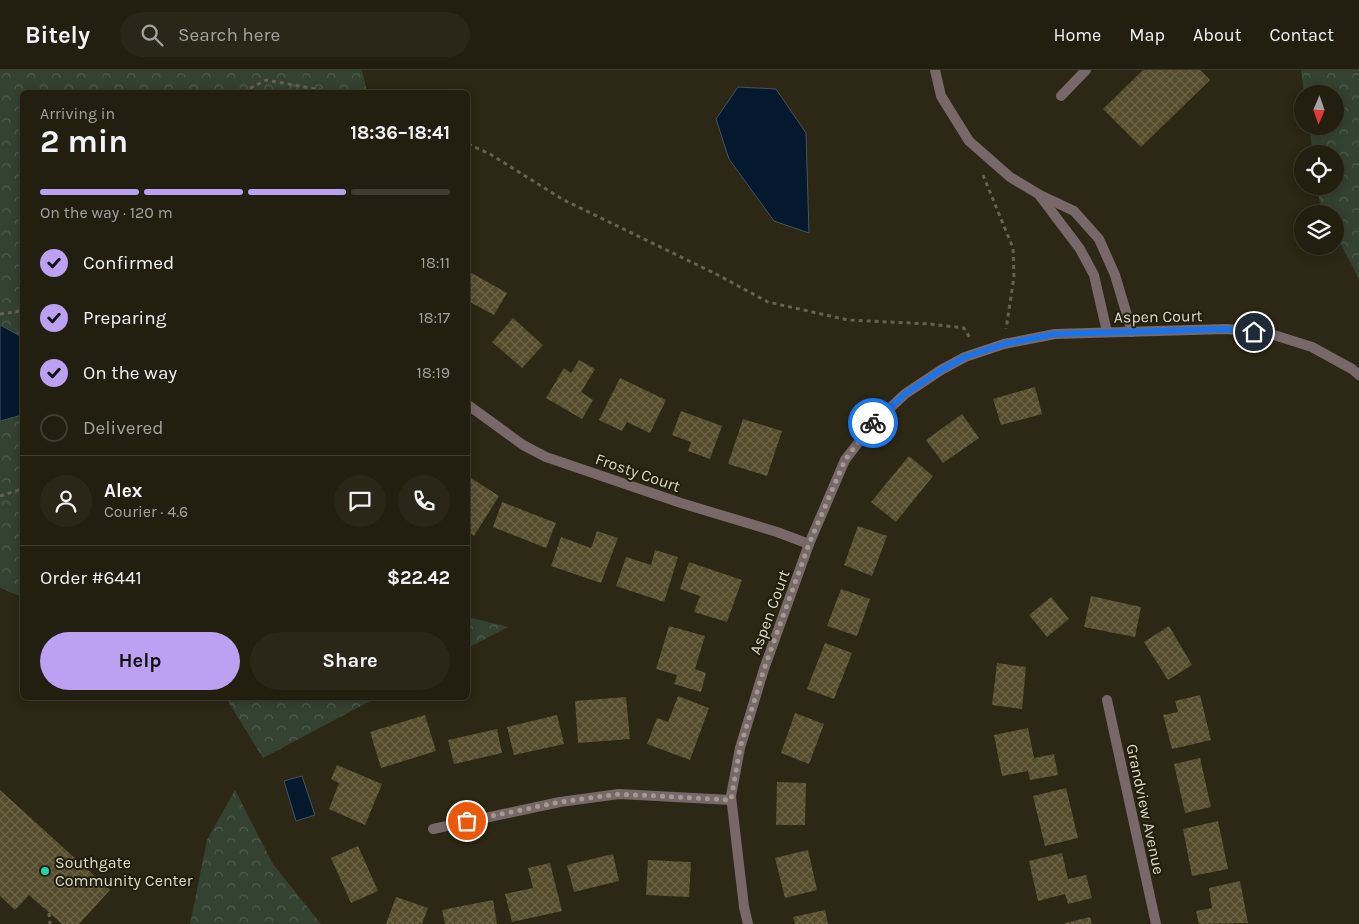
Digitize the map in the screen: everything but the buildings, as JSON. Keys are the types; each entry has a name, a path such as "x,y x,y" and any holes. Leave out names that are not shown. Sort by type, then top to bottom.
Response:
{"street":[{"path":"935,70 941,96 969,141 1010,177 1040,196 1074,211 1099,239 1115,274 1132,332"},
{"path":"1061,96 1086,70"},
{"path":"1040,196 1080,249 1094,275 1107,332"},
{"name":"Aspen Court","path":"748,924 744,907 731,800 740,748 764,669 809,544 845,460 872,425 905,394 941,370 965,357 1004,344 1055,334 1226,329 1268,333 1312,347 1352,369 1359,375"},
{"name":"Frosty Court","path":"470,407 523,445 546,457 809,544"},
{"name":"Grandview Avenue","path":"1107,700 1156,924"},
{"path":"434,828 560,802 613,795 731,800"}],"path":[{"path":"247,90 266,80 321,90"},
{"path":"470,145 490,154 562,199 716,274 768,302 848,320 930,324 964,328 978,352"},
{"path":"979,166 1013,248 1014,277 1004,344"},
{"path":"0,314 20,311"},
{"path":"0,496 20,489"},
{"path":"49,913 50,924"}],"green space":[{"path":"0,70 362,70 367,90 20,90 20,336 0,325"},
{"path":"1301,70 1359,70 1359,279 1344,250 1344,205 1320,205 1318,195 1344,195 1344,145 1312,145 1310,135 1344,135 1344,85 1303,85"},
{"path":"20,416 20,596 0,588 0,421"},
{"path":"470,618 508,627 470,647"},
{"path":"227,700 372,700 263,758"},
{"path":"235,790 273,864 321,924 190,924 207,840"}],"water":[{"path":"738,87 776,89 806,133 809,233 774,221 729,159 716,119"},
{"path":"0,325 20,336 20,416 0,421"},
{"path":"302,776 315,815 296,821 284,781"}],"way so far":[{"path":"467,821 560,802 619,794 731,800 740,748 764,669 809,544 845,460 873,423"}],"place":[{"name":"Southgate Community Center","path":"45,871"}],"route":[{"path":"873,423 905,394 941,370 965,357 1004,344 1055,334 1226,329 1254,332"}]}
